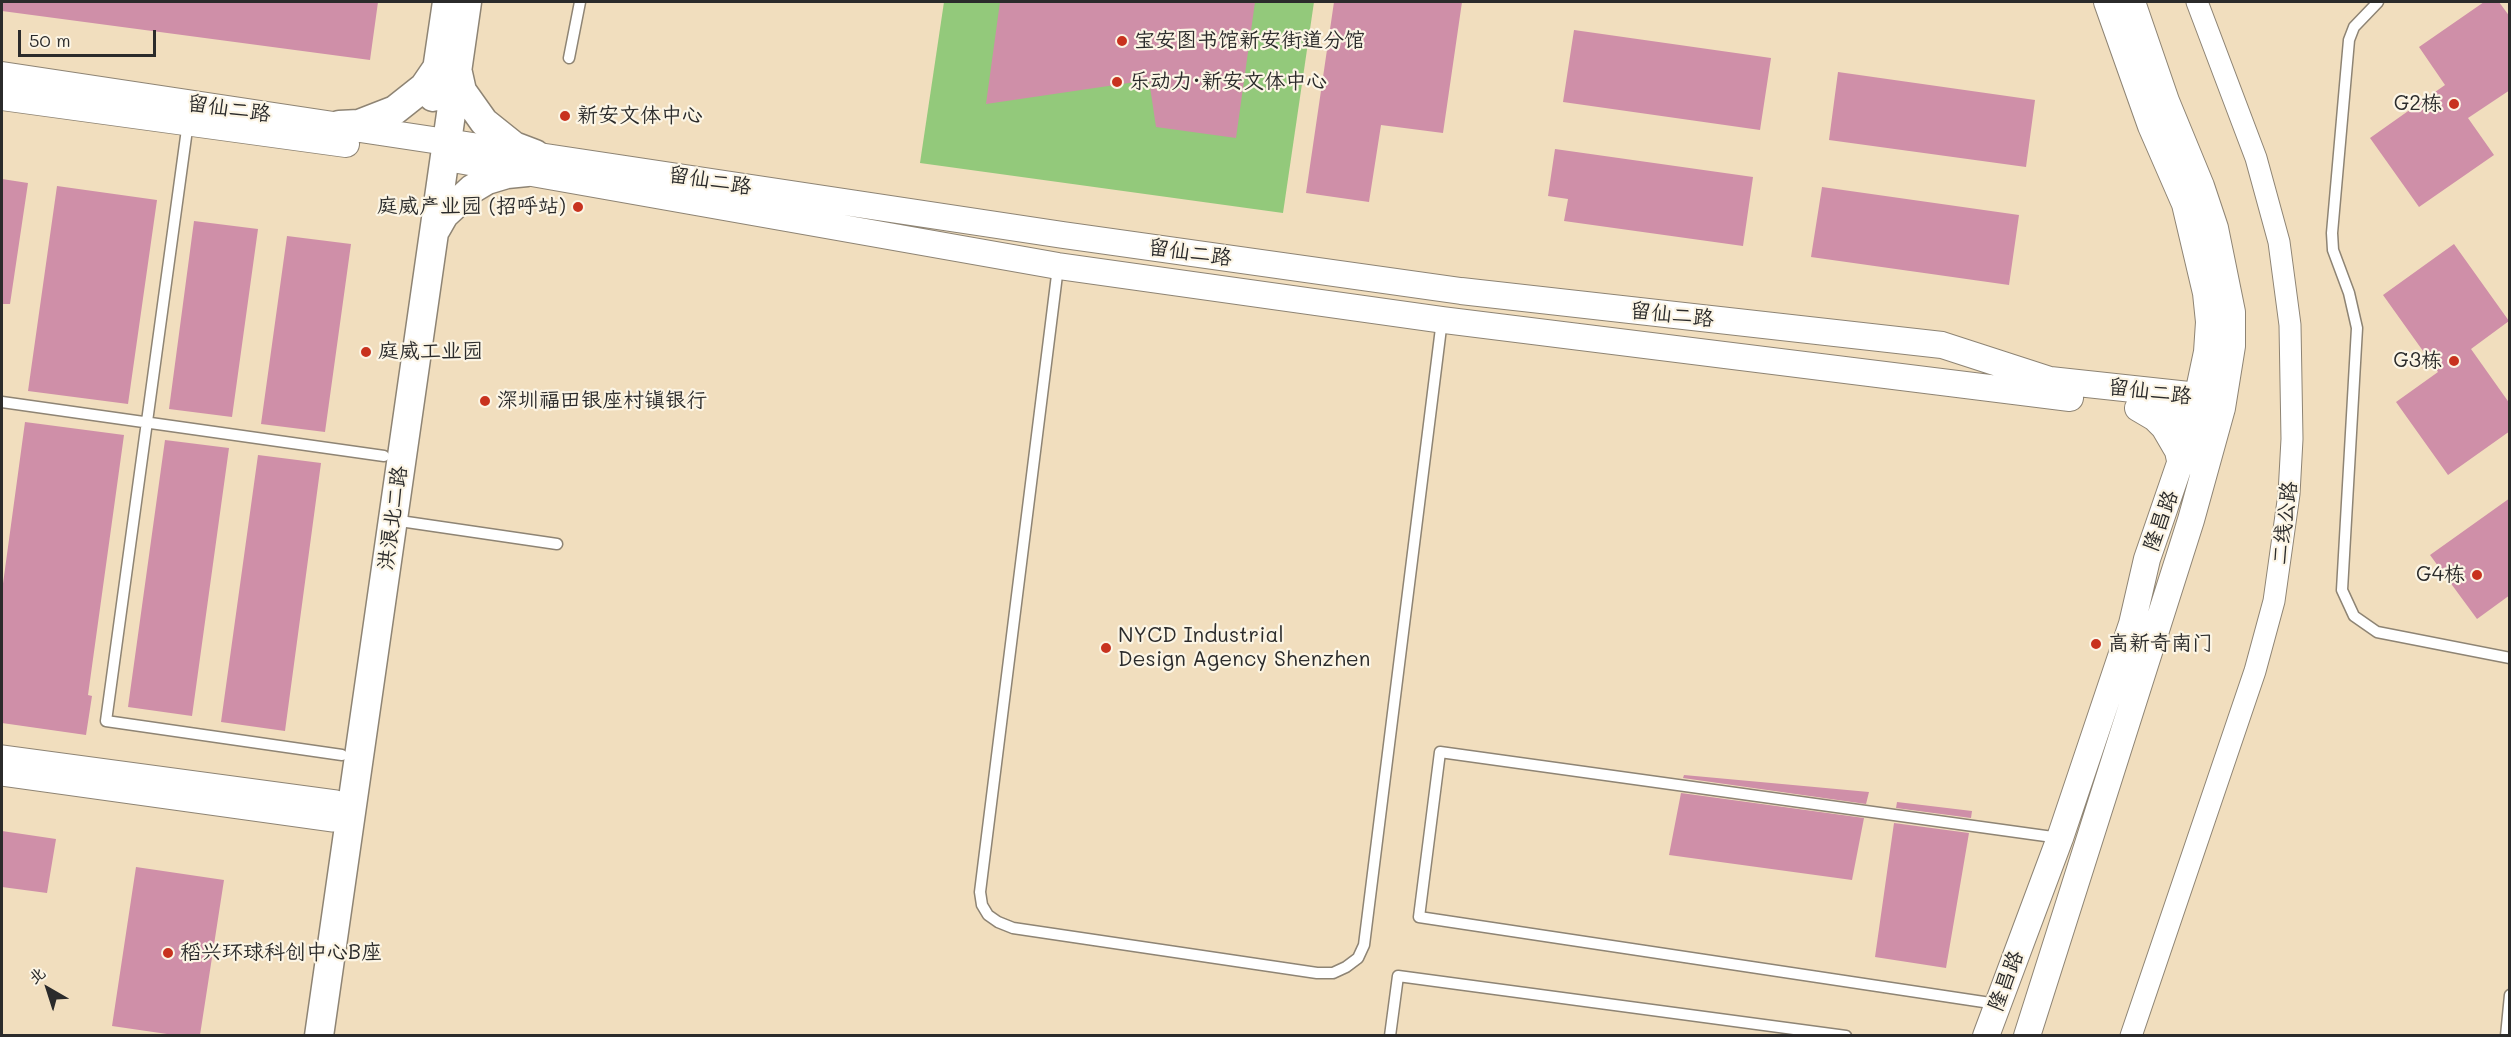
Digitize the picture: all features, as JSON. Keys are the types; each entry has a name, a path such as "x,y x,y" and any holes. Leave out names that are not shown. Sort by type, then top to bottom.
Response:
{"main road":[{"name":"洪浪北二路","path":"319,1035 340,812 342,755 384,456 447,70 447,2"},
{"name":"洪浪北二路","path":"447,70 467,2"},
{"path":"339,125 359,124 395,110 447,70 484,122 531,163 472,189 444,214 434,233"},
{"name":"洪浪北二路","path":"304,1035 340,812 393,520 434,233 436,148"}],"street":[{"name":"隆昌路","path":"1986,1035 2060,838 2132,624 2147,558 2181,465 2207,352 2209,322 2199,254 2185,204 2151,126 2107,2"},
{"name":"隆昌路","path":"2026,1035 2191,520 2222,408 2232,346 2232,312 2215,228 2201,186 2178,133 2132,2"},
{"name":"二线公路","path":"2131,1035 2255,671 2274,601 2289,494 2292,439 2290,325 2279,243 2256,158 2197,2"},
{"name":"留仙二路","path":"2,75 339,125 436,148"},
{"name":"留仙二路","path":"2,97 188,122 436,148 1461,291 1942,345 2050,380 2222,408"},
{"name":"留仙二路","path":"531,163 1058,266 1443,320 2132,406 2196,405"},
{"path":"1947,383 1955,350"},
{"path":"2132,406 2154,418 2164,427 2175,445 2181,465"},
{"path":"2,756 340,812"},
{"path":"2,775 340,812"}],"lane":[{"path":"569,58 580,2"},
{"path":"2378,2 2354,27 2349,40 2332,233 2333,250 2349,293 2357,328 2342,590 2354,616 2377,632 2510,658"},
{"path":"188,122 106,721 342,755"},
{"path":"1058,266 980,892 982,905 988,915 1012,928 1305,971 1333,973 1358,958 1364,945 1443,320"},
{"path":"2,402 384,456"},
{"path":"393,520 556,544"},
{"path":"1997,1004 1419,917 1440,752 2060,838"},
{"path":"1390,1035 1398,976 1846,1035"},
{"path":"2506,1035 2510,995"}],"green space":[{"name":"乐动力·新安文体中心","path":"944,2 1314,2 1283,213 920,163"}],"building":[{"path":"3,2 378,2 370,60 2,11"},
{"name":"宝安图书馆新安街道分馆","path":"1000,2 1255,2 1236,138 1156,127 1149,80 986,104"},
{"path":"1334,2 1462,2 1443,133 1381,125 1369,202 1306,193"},
{"name":"G2栋","path":"2484,2 2499,2 2510,17 2510,90 2468,118 2494,155 2419,207 2370,138 2445,85 2419,47"},
{"path":"1574,30 1771,58 1760,130 1563,102"},
{"path":"1838,72 2035,100 2026,167 1829,140"},
{"path":"1555,149 1753,177 1743,246 1564,221 1568,199 1548,196"},
{"path":"2,179 28,183 10,304 2,304"},
{"path":"57,186 157,200 128,404 28,391"},
{"path":"1822,187 2019,215 2009,285 1811,257"},
{"path":"194,221 258,229 232,417 169,409"},
{"path":"287,236 351,244 325,432 261,424"},
{"name":"G3栋","path":"2454,244 2509,321 2471,349 2510,404 2510,431 2448,475 2396,402 2438,372 2383,295"},
{"path":"25,422 124,435 88,695 92,696 86,735 2,723 2,591"},
{"path":"165,440 229,448 192,716 128,707"},
{"path":"258,455 321,463 285,731 221,722"},
{"name":"G4栋","path":"2510,498 2510,595 2477,619 2430,555"},
{"path":"1684,775 1869,792 1866,804 1683,778"},
{"path":"1681,793 1864,818 1852,880 1669,855"},
{"path":"1897,802 1972,811 1971,818 1896,808"},
{"path":"1894,823 1969,833 1946,968 1875,957"},
{"path":"2,831 56,839 47,893 2,887"},
{"name":"稻兴环球科创中心B座","path":"136,867 224,880 200,1035 174,1035 112,1026"}],"place":[{"name":"宝安图书馆新安街道分馆","path":"1122,41"},
{"name":"乐动力·新安文体中心","path":"1117,82"},
{"name":"G2栋","path":"2454,104"},
{"name":"新安文体中心","path":"565,116"},
{"name":"庭威产业园 (招呼站)","path":"578,207"},
{"name":"庭威工业园","path":"366,352"},
{"name":"G3栋","path":"2454,361"},
{"name":"深圳福田银座村镇银行","path":"485,401"},
{"name":"G4栋","path":"2477,575"},
{"name":"高新奇南门","path":"2096,644"},
{"name":"NYCD Industrial Design Agency Shenzhen","path":"1106,648"},
{"name":"稻兴环球科创中心B座","path":"168,953"}]}
